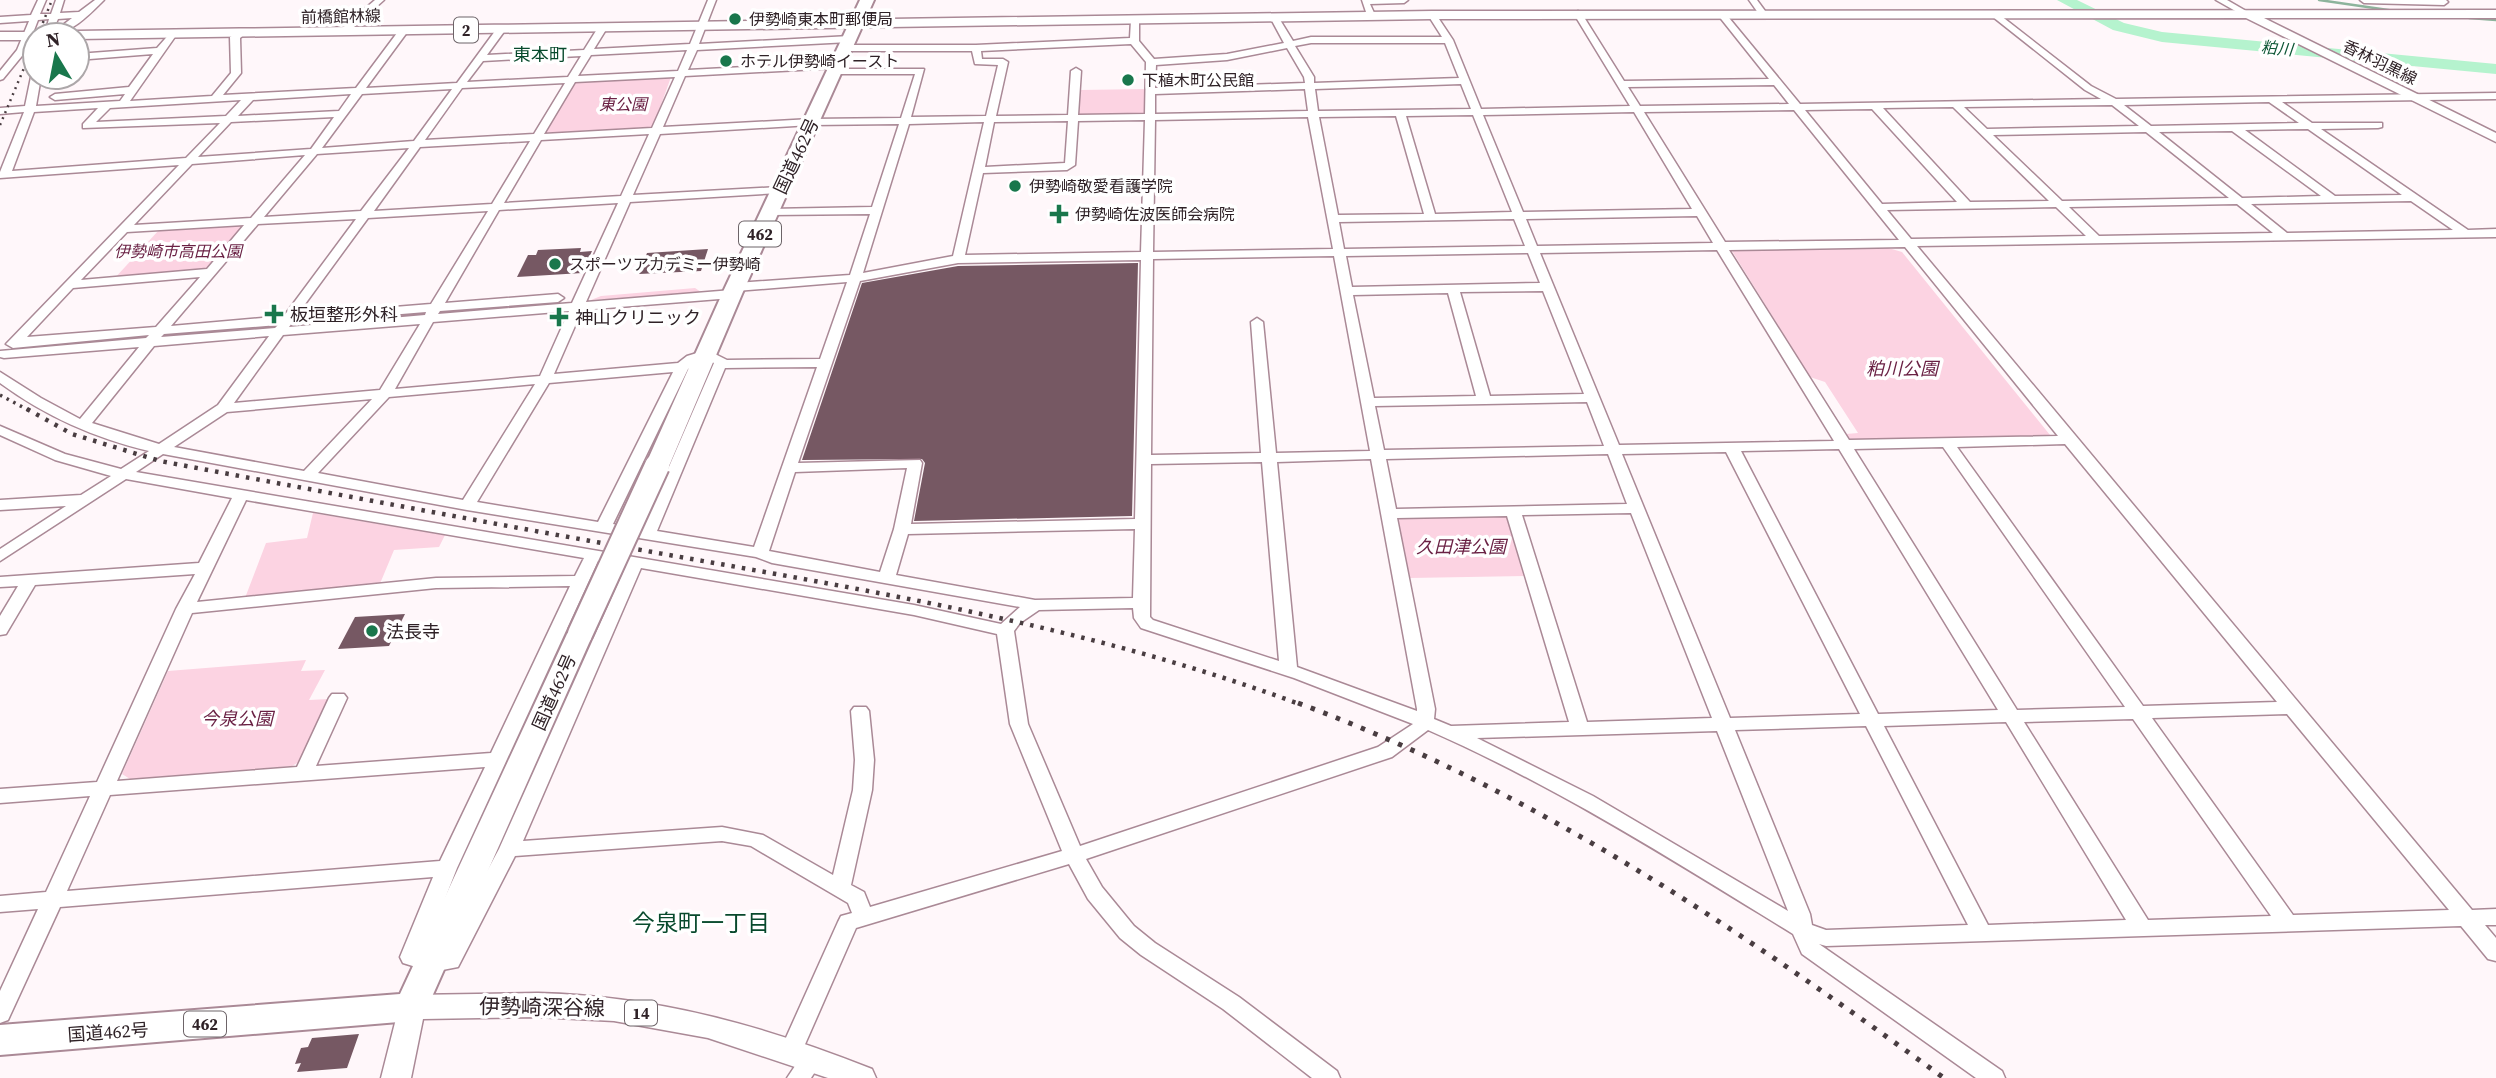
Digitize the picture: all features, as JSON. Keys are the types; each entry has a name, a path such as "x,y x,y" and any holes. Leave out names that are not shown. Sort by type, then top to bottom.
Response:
{"highway":[{"name":"国道462号","path":"0,1040 411,1007 657,466 713,359 735,288 867,0"}],"main road":[{"name":"香林羽黒線","path":"2249,15 2496,138"},
{"name":"前橋館林線","path":"91,35 701,27 850,37 1138,16 2496,16"},
{"path":"0,36 21,36"},
{"name":"伊勢崎深谷線","path":"411,1007 508,1005 617,1009 670,1017 801,1062 861,1078"},
{"path":"396,1078 411,1007"}],"street":[{"path":"34,19 42,0"},
{"path":"53,21 60,0"},
{"path":"75,21 100,0"},
{"path":"343,32 380,0"},
{"path":"467,505 545,379 712,0"},
{"path":"1371,15 1365,2 1404,0"},
{"path":"1753,0 1763,15"},
{"path":"2220,0 2249,15"},
{"path":"2364,0 2442,1 2472,14"},
{"path":"0,20 85,14"},
{"path":"1432,15 1448,40 1533,248 1800,914 1809,948 1994,1078"},
{"path":"1578,15 1623,83 2143,928"},
{"path":"1721,15 2068,440 2496,953"},
{"path":"1996,15 2088,88 2116,103 2286,237"},
{"path":"1138,16 1135,41 1151,62 1152,92 1141,603 1142,618 1147,624 1288,669 1450,732 1608,812 1803,930 1826,938 2496,917"},
{"path":"1274,17 1310,77 1313,115 1380,455 1426,709 1425,724"},
{"path":"307,477 385,393 602,28"},
{"path":"0,556 223,408 501,29"},
{"path":"82,426 149,343 313,153 403,31"},
{"path":"216,98 236,73 235,37 241,33"},
{"path":"124,102 172,34"},
{"path":"479,58 850,37 976,48 1135,41"},
{"path":"1151,62 1227,57 1311,40 1448,40"},
{"path":"958,259 1003,62 978,62 976,48"},
{"path":"21,51 2,74 21,78"},
{"path":"91,56 159,51"},
{"path":"0,111 681,73 835,69 921,71 855,278 760,552"},
{"path":"978,170 1063,168 1070,165 1076,71"},
{"path":"1152,92 1465,81"},
{"path":"1623,83 1777,82"},
{"path":"91,86 132,90"},
{"path":"39,91 2,174 415,144 811,122 2496,96"},
{"path":"49,91 61,108 73,118"},
{"path":"2,356 251,96"},
{"path":"2272,100 2466,234"},
{"path":"1956,105 2095,239"},
{"path":"1875,106 1967,206"},
{"path":"105,107 87,126 342,114"},
{"path":"1400,113 1431,218"},
{"path":"1985,132 2378,125"},
{"path":"2235,128 2333,200"},
{"path":"123,229 779,190"},
{"path":"1878,208 2416,198"},
{"path":"770,212 877,210"},
{"path":"1335,219 1702,212"},
{"path":"2,356 430,319 579,302 855,278 958,259 2496,233"},
{"path":"69,285 211,272"},
{"path":"1348,292 1548,287"},
{"path":"1453,290 1485,400"},
{"path":"16,342 438,307 579,302"},
{"path":"1257,322 1288,669"},
{"path":"604,526 682,367 692,359 825,363"},
{"path":"648,534 713,359"},
{"path":"223,408 682,367"},
{"path":"0,376 20,392 82,426 132,443 160,449 467,505 760,552 772,558 1035,605 1141,603"},
{"path":"1368,402 1593,398"},
{"path":"0,430 74,462 121,474 914,610 1005,630"},
{"path":"1143,460 2068,440"},
{"path":"0,444 24,442"},
{"path":"1947,443 2289,925"},
{"path":"1731,447 1982,933"},
{"path":"791,468 915,463 902,529 887,577"},
{"path":"0,1014 105,789 184,609 240,496"},
{"path":"0,505 84,500"},
{"path":"1390,514 1637,508"},
{"path":"1513,511 1580,728"},
{"path":"902,529 1142,524"},
{"path":"593,555 447,868 411,957 432,963 450,961 509,849 636,562"},
{"path":"0,582 205,568"},
{"path":"0,631 30,580"},
{"path":"184,609 436,583 580,581"},
{"path":"1035,605 1014,619 1005,630 1019,724 1074,855 1095,893 1127,932 1147,949 1231,1003 1329,1078"},
{"path":"304,772 338,698"},
{"path":"1450,732 2290,708"},
{"path":"840,888 864,779 865,758 860,739 860,711"},
{"path":"801,1062 848,922 1074,855 1385,752 1425,724"},
{"path":"0,796 500,758"},
{"path":"509,849 722,834 756,840 857,898 863,916"},
{"path":"0,904 447,868"}],"green space":[{"name":"東公園","path":"671,77 653,127 545,133 574,82"},
{"path":"1147,89 1144,115 1078,116 1080,90"},
{"name":"伊勢崎市高田公園","path":"241,224 244,226 209,269 114,279 159,230"},
{"name":"粕川公園","path":"1885,247 1902,252 2050,435 1856,442 1849,439 1846,434 1858,433 1825,382 1810,377 1732,251"},
{"path":"695,288 701,292 591,300 601,296"},
{"path":"313,513 445,535 439,547 394,550 379,586 245,598 266,543 307,538"},
{"name":"久田津公園","path":"1504,514 1508,517 1525,576 1410,578 1397,520 1403,517"},
{"name":"今泉公園","path":"306,660 301,671 325,670 309,700 329,699 299,762 292,766 130,779 122,774 168,671"}],"building":[{"name":"スポーツアカデミー伊勢崎","path":"581,248 580,252 592,251 582,273 517,277 528,255 536,255 538,250"},
{"path":"708,249 701,271 639,274 647,253"},
{"path":"1138,263 1132,516 914,521 925,463 922,459 802,460 862,283 958,266"},
{"name":"法長寺","path":"405,614 389,646 338,649 355,617"},
{"path":"359,1034 347,1068 297,1072 301,1063 295,1064 301,1048 308,1047 312,1038"}],"waterway":[{"name":"粕川","path":"2065,0 2119,27 2162,37 2496,69"},
{"path":"2319,0 2395,11"},
{"path":"2469,18 2496,20"}],"railway":[{"path":"44,21 52,0"},
{"path":"0,125 21,75"},
{"path":"0,395 30,411"},
{"path":"27,409 72,434 160,461 920,601 1151,656 1302,705"},
{"path":"1298,703 1471,778 1554,821 1712,917 1944,1078"}],"place":[{"name":"伊勢崎東本町郵便局","path":"735,19"},
{"name":"ホテル伊勢崎イースト","path":"726,61"},
{"name":"下植木町公民館","path":"1128,80"},
{"name":"伊勢崎敬愛看護学院","path":"1015,186"},
{"name":"伊勢崎佐波医師会病院","path":"1059,214"},
{"name":"スポーツアカデミー伊勢崎","path":"555,264"},
{"name":"板垣整形外科","path":"274,314"},
{"name":"神山クリニック","path":"559,317"},
{"name":"法長寺","path":"372,631"}],"district":[{"name":"東本町","path":"540,54"},
{"name":"今泉町一丁目","path":"701,923"}]}
